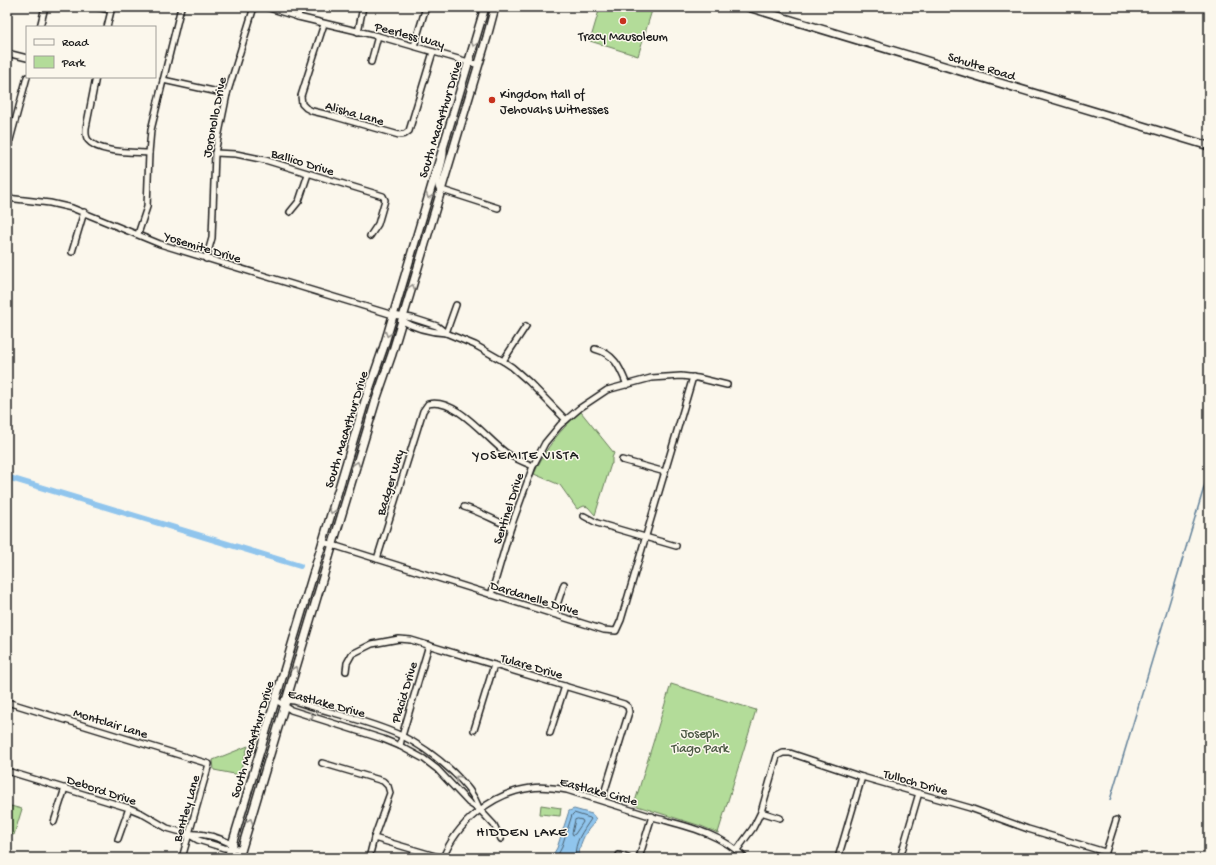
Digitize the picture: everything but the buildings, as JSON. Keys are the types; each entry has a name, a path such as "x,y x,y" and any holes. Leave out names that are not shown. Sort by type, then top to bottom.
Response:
{"main road":[{"name":"South MacArthur Drive","path":"228,858 485,7"},
{"name":"South MacArthur Drive","path":"239,858 332,545 479,65 495,7"},
{"name":"Schulte Road","path":"748,7 1209,146"}],"street":[{"path":"40,26 45,7"},
{"path":"98,7 111,9 107,26"},
{"path":"138,234 147,207 148,153 152,130 181,7"},
{"name":"Joronollo Drive","path":"206,258 212,238 215,154 227,94 254,7"},
{"name":"Peerless Way","path":"266,7 324,24 378,36 479,65"},
{"path":"298,17 300,7"},
{"path":"358,32 363,7"},
{"path":"414,46 426,7"},
{"name":"Alisha Lane","path":"324,24 301,96 302,104 312,111 399,135 405,134 408,131 412,122 433,52"},
{"path":"371,62 378,36"},
{"path":"7,53 26,58"},
{"path":"7,152 27,78"},
{"path":"96,78 86,128 88,140 96,146 110,150 148,153"},
{"path":"163,80 227,94"},
{"path":"7,129 13,131"},
{"path":"444,146 444,160 437,187 441,191 498,208"},
{"name":"Ballico Drive","path":"215,154 236,154 265,160 382,196 385,200 378,224 370,236"},
{"path":"290,212 299,201 308,174"},
{"name":"Yosemite Drive","path":"7,198 61,205 84,212 160,244 393,315 402,319 409,325 434,332 446,333 475,345 512,367 529,382 566,420"},
{"path":"72,252 84,212"},
{"path":"446,333 456,305"},
{"path":"503,361 526,326"},
{"path":"595,349 605,352 614,359 619,365 627,385"},
{"name":"Sentinel Drive","path":"491,595 511,527 533,466 545,443 566,420 580,408 608,390 651,378 680,376 693,377 726,385"},
{"path":"646,537 693,377"},
{"name":"Badger Way","path":"377,559 425,406 432,403 442,405 465,416 505,452 533,466"},
{"path":"622,460 665,472"},
{"path":"464,507 479,512 511,527"},
{"path":"584,516 597,523 676,546"},
{"name":"Dardanelle Drive","path":"323,542 604,630 616,631 621,620 646,537"},
{"path":"554,614 564,584"},
{"name":"Tulare Drive","path":"346,671 347,663 352,654 372,644 399,639 411,640 624,704 628,707 629,712 602,800"},
{"name":"Placid Drive","path":"400,746 429,645"},
{"path":"474,730 494,665"},
{"path":"550,733 565,686"},
{"name":"Eastlake Drive","path":"276,700 285,703 291,710 355,729 400,746 424,759 437,769 469,803 480,810 494,825 501,839"},
{"name":"Eastlake Drive","path":"285,703 294,701 402,736 429,752 459,778 476,798 480,810"},
{"name":"Montclair Lane","path":"7,702 209,764"},
{"name":"Tulloch Drive","path":"737,850 753,828 760,812 777,756 783,753 790,753 862,777 970,808 1028,829 1106,852"},
{"path":"322,763 383,781 388,786 390,794 374,838 369,858"},
{"name":"Bentley Lane","path":"182,858 209,764"},
{"name":"Debord Drive","path":"7,771 129,808 167,828 188,834 200,834 232,847 241,849"},
{"path":"838,858 862,777"},
{"name":"Eastlake Circle","path":"442,858 447,846 468,821 480,810 507,794 532,788 548,787 567,790 602,800 707,834 727,843 745,858"},
{"path":"54,822 65,788"},
{"path":"900,858 919,793"},
{"path":"118,839 129,808"},
{"path":"760,812 780,818"},
{"path":"639,858 652,816"},
{"path":"1104,858 1116,820"},
{"path":"374,838 442,858"},
{"path":"619,855 628,858"}],"green space":[{"path":"600,7 653,7 638,56 590,41"},
{"path":"581,412 614,453 612,464 595,515 588,507 584,506 577,509 560,485 534,474 543,456 560,432"},
{"name":"Joseph Tiago Park","path":"671,684 756,710 718,833 701,826 634,805"},
{"path":"248,746 239,775 214,770 213,760"},
{"path":"7,805 22,809 14,835 7,833"},
{"path":"541,805 561,808 560,816 540,814"}],"water":[{"name":"HIDDEN LAKE","path":"574,809 592,814 596,819 583,840 580,847 579,858 551,858 557,848 569,811"}],"waterway":[{"path":"1110,800 1209,471"},
{"path":"7,477 300,566"}],"place":[{"name":"Tracy Mausoleum","path":"623,21"},
{"name":"Kingdom Hall of Jehovahs Witnesses","path":"492,100"}],"district":[{"name":"YOSEMITE VISTA","path":"526,454"},
{"name":"HIDDEN LAKE","path":"522,831"}]}
